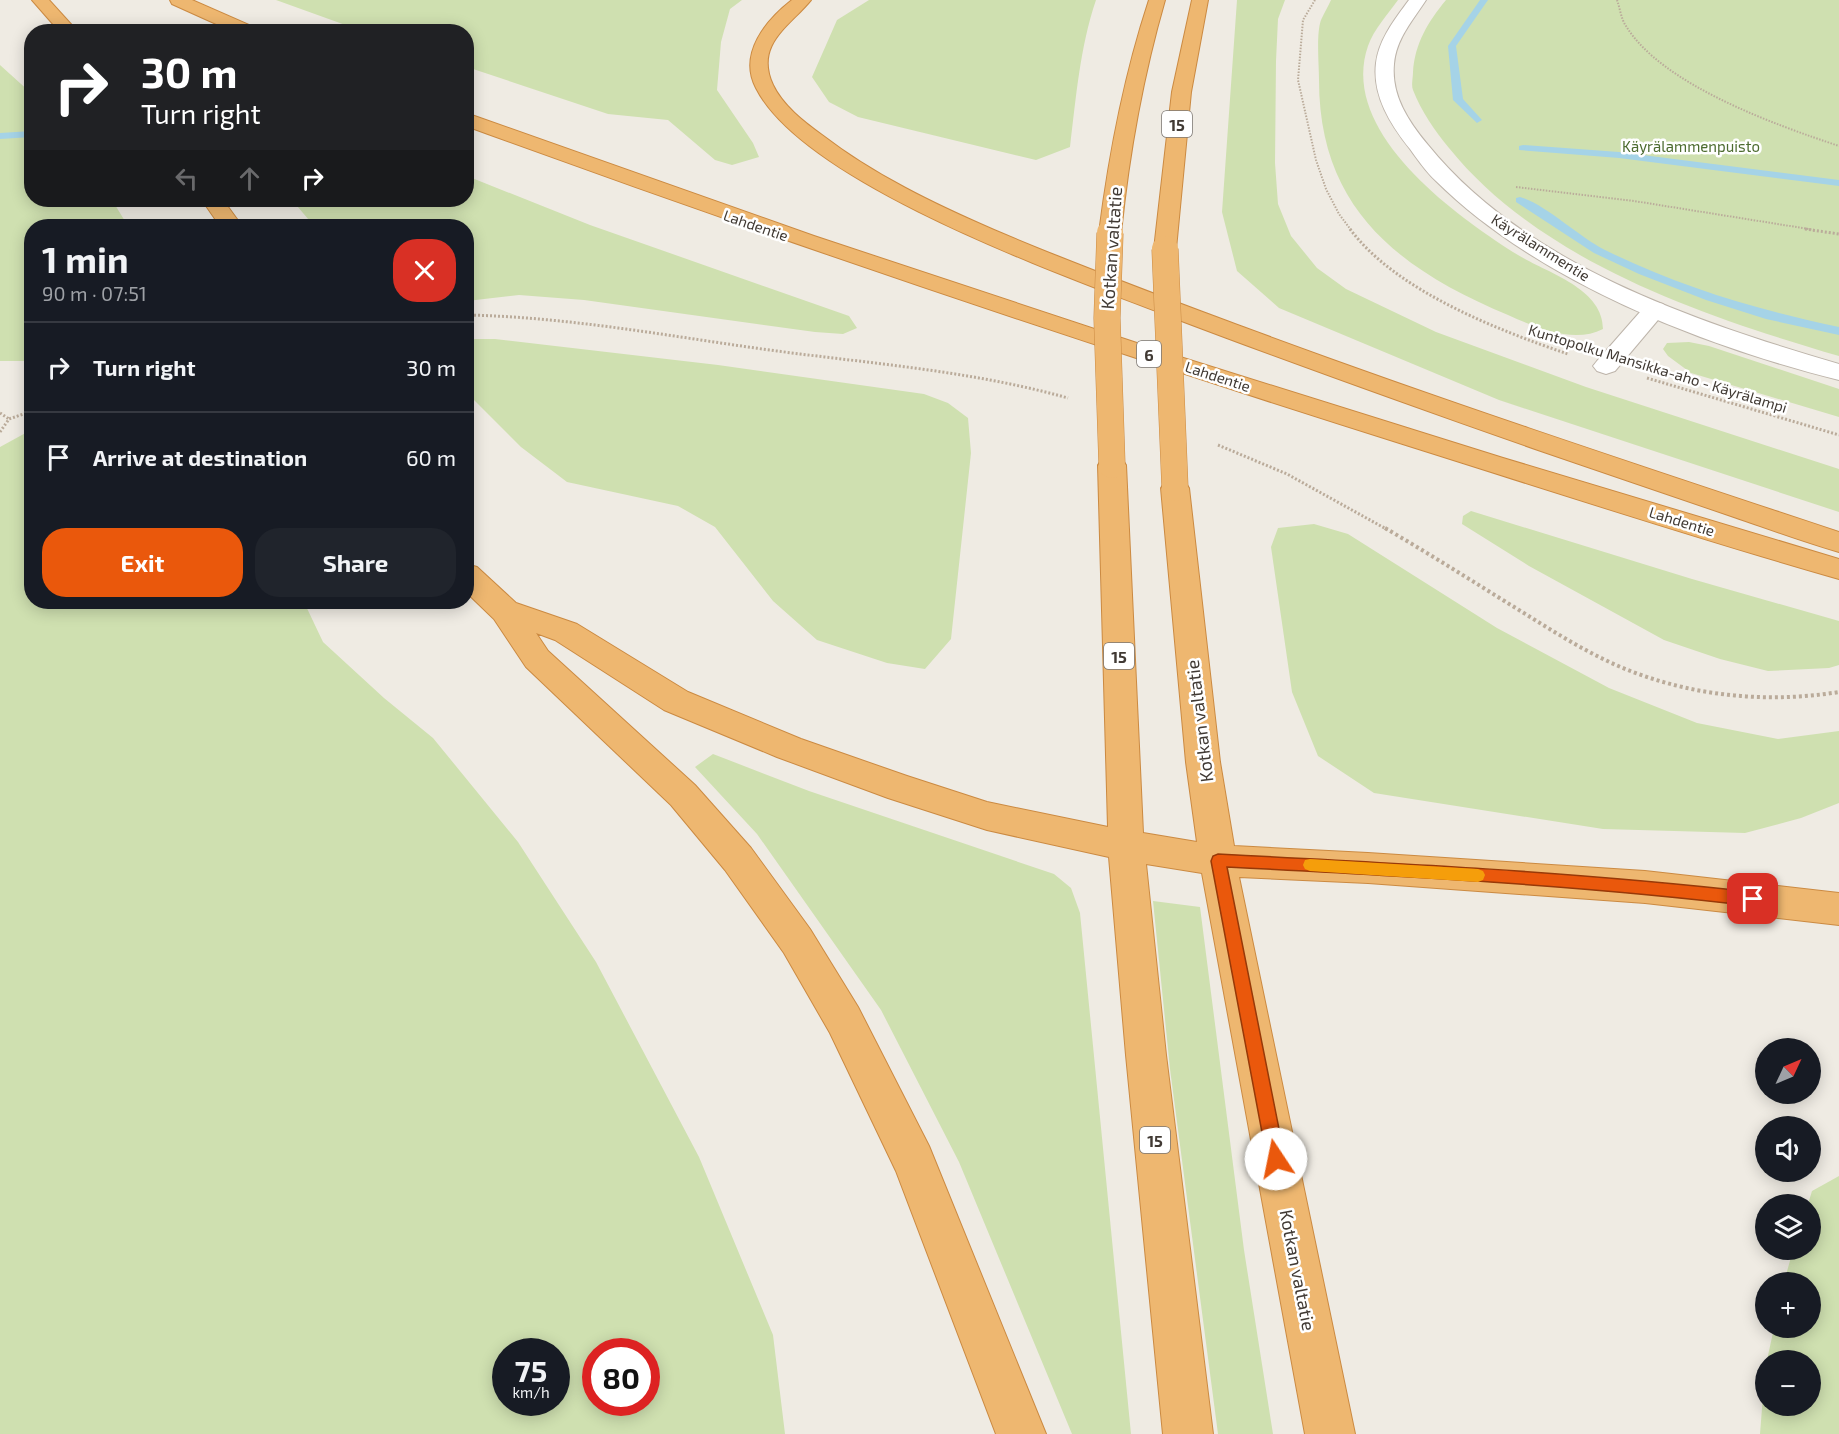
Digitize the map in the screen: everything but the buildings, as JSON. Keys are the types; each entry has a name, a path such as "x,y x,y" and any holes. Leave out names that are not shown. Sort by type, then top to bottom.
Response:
{"highway":[{"path":"40,0 62,24"},
{"path":"178,0 232,24"},
{"path":"803,0 774,24 764,44 759,61 762,82 772,100 817,141 894,190 1055,262 1332,369 1839,542"},
{"name":"Kotkan valtatie","path":"1157,0 1135,73 1115,180 1110,233 1107,318 1126,846 1146,1055 1188,1434"},
{"name":"Kotkan valtatie","path":"1200,0 1192,30 1177,128 1165,249 1175,488 1203,762 1218,861 1330,1434"},
{"name":"Lahdentie","path":"474,122 745,221 977,299 1411,438 1839,569"},
{"path":"474,582 505,611 537,659 683,795 738,859 797,941 844,1020 914,1161 1022,1434"},
{"path":"505,611 566,632 676,701 789,748 987,816 1126,846 1218,861 1368,868 1646,887 1839,909"}],"street":[{"name":"Käyrälammentie","path":"1418,0 1398,29 1387,52 1384,66 1388,94 1393,109 1414,144 1426,160 1459,191 1528,243 1583,275 1655,309 1733,340 1839,372"},
{"path":"1606,366 1655,309"}],"path":[{"name":"Kuntopolku Mansikka-aho - Käyrälampi","path":"1316,0 1303,20 1298,80 1316,160 1326,189 1339,214 1364,248 1455,310 1527,340 1606,366 1839,435"},
{"path":"1617,0 1622,20 1631,33 1642,47 1664,64 1713,96 1794,132 1839,146"},
{"path":"1459,191 1516,187 1634,201 1839,234"},
{"path":"0,413 9,419"},
{"path":"0,432 9,419 24,414"}],"green space":[{"path":"276,0 742,0 730,9 721,42 717,90 753,143 759,157 732,165 715,160 668,120 608,114 474,69 474,24 343,24"},
{"path":"869,0 1096,0 1082,54 1070,147 1036,160 858,117 829,102 812,77 837,20"},
{"path":"1237,0 1285,0 1278,19 1276,61 1275,163 1278,204 1291,236 1317,268 1346,289 1436,332 1586,387 1839,469 1839,512 1499,400 1279,308 1237,271 1222,212"},
{"path":"1331,0 1398,0 1377,28 1368,46 1363,78 1370,109 1386,140 1408,168 1464,218 1518,255 1584,292 1601,315 1603,329 1592,333 1568,335 1519,320 1468,297 1432,277 1400,254 1372,228 1350,198 1333,164 1323,125 1319,80 1319,33 1321,20"},
{"name":"Käyrälammenpuisto","path":"1446,0 1839,0 1839,356 1734,323 1628,280 1577,253 1530,223 1487,188 1439,135 1424,113 1412,88 1416,52 1428,25"},
{"path":"0,65 24,87 24,207 116,207 124,219 24,219 24,361 0,361"},
{"path":"474,179 590,225 849,316 857,328 843,334 815,332 584,300 519,295 474,300 474,219 308,219 298,207 474,207"},
{"path":"474,339 495,339 718,365 924,394 948,403 968,418 971,453 951,639 925,669 887,663 817,640 773,601 715,527 678,506 567,482 521,447 474,400"},
{"path":"1689,342 1709,346 1839,389 1839,417 1691,373 1668,356 1663,349 1667,343"},
{"path":"24,434 24,609 307,609 323,642 384,698 433,738 518,842 596,962 699,1157 773,1335 785,1434 0,1434 0,447"},
{"path":"1471,511 1692,579 1839,621 1839,665 1829,668 1768,671 1720,659 1664,640 1529,566 1462,524 1463,516"},
{"path":"1314,524 1348,534 1497,628 1609,688 1697,723 1778,739 1839,731 1839,803 1801,818 1745,833 1603,829 1374,793 1318,756 1292,692 1271,547 1278,528"},
{"path":"713,754 809,791 1054,874 1071,888 1080,913 1131,1434 1072,1434 959,1162 881,1010 757,834 695,767"},
{"path":"1153,901 1200,907 1244,1250 1273,1434 1218,1434 1170,1069"},
{"path":"1839,1176 1839,1434 1760,1434 1761,1416 1821,1416 1821,1350 1769,1350 1772,1338 1821,1338 1821,1272 1787,1272 1790,1260 1821,1260 1821,1194 1811,1194 1812,1191"}],"waterway":[{"path":"1477,120 1458,100 1452,46 1484,0"},
{"path":"0,136 24,134"},
{"path":"1523,148 1619,155 1839,183"},
{"path":"1520,200 1598,251 1643,272 1710,298 1770,316 1839,331"}],"slow traffic":[{"path":"1310,865 1478,875"}],"route":[{"path":"1276,1159 1218,861 1368,868 1646,887 1753,899"}]}
